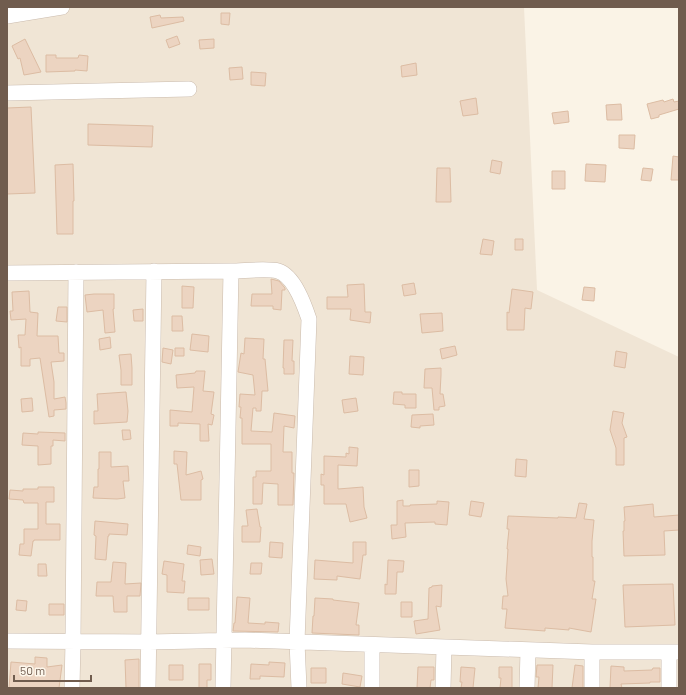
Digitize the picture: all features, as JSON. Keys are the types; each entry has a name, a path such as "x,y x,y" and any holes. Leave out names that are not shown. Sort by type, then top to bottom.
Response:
{"street":[{"path":"7,16 62,7"},
{"path":"7,93 189,89"},
{"path":"7,273 268,270 278,271 290,279 300,296 309,319 297,642 299,688"},
{"path":"148,688 154,271"},
{"path":"223,688 231,271"},
{"path":"72,688 76,272"},
{"path":"7,641 297,642 592,652 674,652 669,688"},
{"path":"372,645 372,688"},
{"path":"443,688 444,647"},
{"path":"527,688 528,650"},
{"path":"592,652 592,688"}],"shaded area":[{"path":"7,7 524,7 537,290 679,357 679,688 7,688"}],"building":[{"path":"221,13 230,13 229,25 221,24"},
{"path":"160,15 161,18 183,17 184,21 152,28 150,17"},
{"path":"177,36 180,44 169,48 166,40"},
{"path":"25,39 41,72 24,75 20,58 18,59 12,46"},
{"path":"214,39 214,48 200,49 199,40"},
{"path":"46,55 56,55 56,58 78,58 79,55 88,56 87,71 75,70 46,72"},
{"path":"416,63 417,75 402,77 401,66"},
{"path":"242,67 243,79 230,80 229,68"},
{"path":"251,72 266,73 265,86 251,85"},
{"path":"476,98 478,114 463,116 460,101"},
{"path":"673,99 674,102 679,101 679,109 651,119 647,104 663,100 664,102"},
{"path":"621,104 622,120 607,120 606,105"},
{"path":"31,107 35,193 7,194 7,108"},
{"path":"568,111 569,122 554,124 552,113"},
{"path":"88,124 153,126 152,147 88,145"},
{"path":"619,135 635,135 634,149 619,148"},
{"path":"673,156 679,157 679,180 671,180"},
{"path":"492,160 502,162 500,174 490,172"},
{"path":"73,164 73,234 57,234 55,165"},
{"path":"586,164 606,165 605,182 585,181"},
{"path":"437,168 450,168 451,202 436,202"},
{"path":"643,168 653,169 651,181 641,180"},
{"path":"552,171 565,171 565,189 552,189"},
{"path":"483,239 494,241 492,255 480,254"},
{"path":"515,239 523,239 523,250 515,250"},
{"path":"271,279 279,281 285,288 285,290 282,290 281,310 273,309 273,306 251,306 252,294 272,294"},
{"path":"414,283 416,294 404,296 402,285"},
{"path":"364,284 365,312 371,312 370,323 350,320 351,309 327,309 327,297 348,297 347,285"},
{"path":"182,286 194,287 193,308 182,308"},
{"path":"584,287 595,288 594,301 582,300"},
{"path":"512,289 533,292 531,309 525,308 524,330 507,330 507,312 509,313"},
{"path":"29,291 30,312 38,313 37,336 58,336 59,353 64,353 64,361 51,362 54,382 54,399 65,397 66,409 54,410 54,416 49,417 40,358 30,359 30,366 21,366 21,347 19,348 18,335 25,335 26,319 11,320 10,311 13,311 12,292"},
{"path":"114,294 113,309 115,332 105,333 103,310 87,312 85,295"},
{"path":"58,307 67,307 67,322 56,321"},
{"path":"143,309 143,321 134,321 133,310"},
{"path":"442,313 443,331 422,333 420,314"},
{"path":"172,316 182,316 183,331 172,331"},
{"path":"192,334 209,336 208,352 190,350"},
{"path":"110,337 111,348 100,350 99,339"},
{"path":"245,338 264,339 263,359 265,359 268,391 262,391 261,411 256,411 256,408 253,408 251,431 272,432 274,413 295,416 294,428 284,426 283,452 292,452 292,473 294,473 293,505 278,505 278,484 263,483 262,504 253,504 253,477 256,477 256,471 271,471 271,444 242,444 242,418 240,418 241,407 239,407 240,394 255,395 253,375 238,372 241,353 244,354"},
{"path":"284,340 293,340 292,361 294,361 294,374 284,374"},
{"path":"455,346 457,355 442,359 440,349"},
{"path":"163,348 173,350 171,364 162,362"},
{"path":"175,348 184,348 184,356 175,356"},
{"path":"616,351 627,353 625,368 614,366"},
{"path":"131,354 132,385 121,385 119,355"},
{"path":"350,356 364,357 363,375 349,374"},
{"path":"441,368 440,394 443,394 445,406 439,407 439,410 434,410 432,388 424,388 425,369"},
{"path":"196,371 205,371 203,391 214,392 211,414 214,415 212,425 208,424 209,441 200,441 200,424 178,423 178,426 170,426 170,410 192,412 194,387 177,388 176,375 195,373"},
{"path":"126,392 128,411 127,422 94,424 94,411 98,411 97,394"},
{"path":"394,392 402,392 402,394 416,394 416,408 405,408 405,405 393,404"},
{"path":"32,398 33,411 22,412 21,399"},
{"path":"356,398 358,411 344,413 342,400"},
{"path":"613,411 624,413 622,423 627,437 624,438 624,465 616,465 616,448 610,430"},
{"path":"433,414 434,425 420,426 420,428 411,427 412,415"},
{"path":"122,430 130,430 131,439 123,440"},
{"path":"38,432 65,433 65,441 53,440 53,446 51,446 51,464 38,465 38,446 22,445 23,433 38,434"},
{"path":"349,447 358,448 357,466 338,465 338,489 363,487 364,507 367,518 350,522 346,504 324,504 324,485 321,485 321,474 324,475 324,456 346,457 346,453 349,454"},
{"path":"174,451 187,452 186,475 201,471 203,479 201,480 201,500 181,500 177,464 174,464"},
{"path":"99,452 111,452 111,467 128,466 129,481 123,481 125,498 93,498 94,487 98,487"},
{"path":"516,459 527,460 526,477 515,476"},
{"path":"409,470 419,470 419,486 409,487"},
{"path":"38,487 54,487 54,502 46,502 46,524 60,524 60,540 34,540 31,556 19,555 20,544 24,544 24,529 38,529 38,503 24,503 23,500 9,499 10,490 23,491 23,489 38,489"},
{"path":"403,500 403,506 437,504 437,501 449,502 447,525 435,524 435,522 405,523 406,537 392,539 391,525 397,525 397,501"},
{"path":"471,501 484,503 481,517 469,515"},
{"path":"579,503 587,504 584,519 594,520 592,557 593,581 595,581 592,599 596,599 591,632 569,628 569,630 545,628 545,631 505,628 507,609 502,609 503,596 508,596 506,579 509,529 507,529 508,516 576,518"},
{"path":"653,504 654,517 679,515 679,530 664,531 665,555 624,556 624,507"},
{"path":"257,509 261,527 260,542 242,542 242,526 248,526 246,510"},
{"path":"95,521 128,524 127,535 109,534 106,560 95,559"},
{"path":"270,542 283,543 282,558 269,557"},
{"path":"353,542 366,542 366,555 363,555 360,579 337,576 337,580 314,579 315,560 353,563"},
{"path":"188,545 201,547 200,556 187,554"},
{"path":"212,559 214,574 201,575 200,560"},
{"path":"388,560 404,561 403,572 397,572 396,594 385,594 385,584 387,585"},
{"path":"164,561 184,564 182,581 185,581 184,593 167,592 167,575 162,574"},
{"path":"113,562 126,563 125,584 141,583 140,596 127,596 127,612 114,612 113,596 96,596 97,582 111,582"},
{"path":"251,563 262,563 261,574 250,574"},
{"path":"38,564 46,564 47,576 38,576"},
{"path":"673,584 675,625 625,627 623,585"},
{"path":"442,585 441,607 436,606 440,630 416,634 414,621 428,619 429,588 432,586"},
{"path":"237,597 250,598 248,623 279,623 278,632 233,631"},
{"path":"188,598 209,598 209,610 188,610"},
{"path":"315,598 359,603 356,625 359,625 359,635 312,633"},
{"path":"17,600 27,601 26,611 16,610"},
{"path":"401,602 412,602 412,617 401,617"},
{"path":"49,604 64,604 64,615 49,615"},
{"path":"35,657 47,658 47,667 62,665 59,688 9,688 11,662 35,664"},
{"path":"139,659 139,688 126,688 125,660"},
{"path":"269,662 285,663 284,677 260,676 260,679 250,679 251,664 269,665"},
{"path":"199,664 211,664 211,680 207,680 207,688 199,688"},
{"path":"169,665 183,665 183,680 169,680"},
{"path":"537,665 553,665 552,688 538,688 539,677 536,677"},
{"path":"575,665 583,666 583,688 572,688"},
{"path":"611,666 624,667 624,671 652,670 653,668 660,668 660,682 621,684 622,688 610,688"},
{"path":"418,667 434,667 434,680 431,680 430,688 417,688"},
{"path":"461,667 475,668 473,688 461,688"},
{"path":"499,667 512,667 512,688 500,688 501,678 499,678"},
{"path":"311,668 326,668 326,683 311,683"},
{"path":"343,673 362,676 360,687 342,684"}]}
